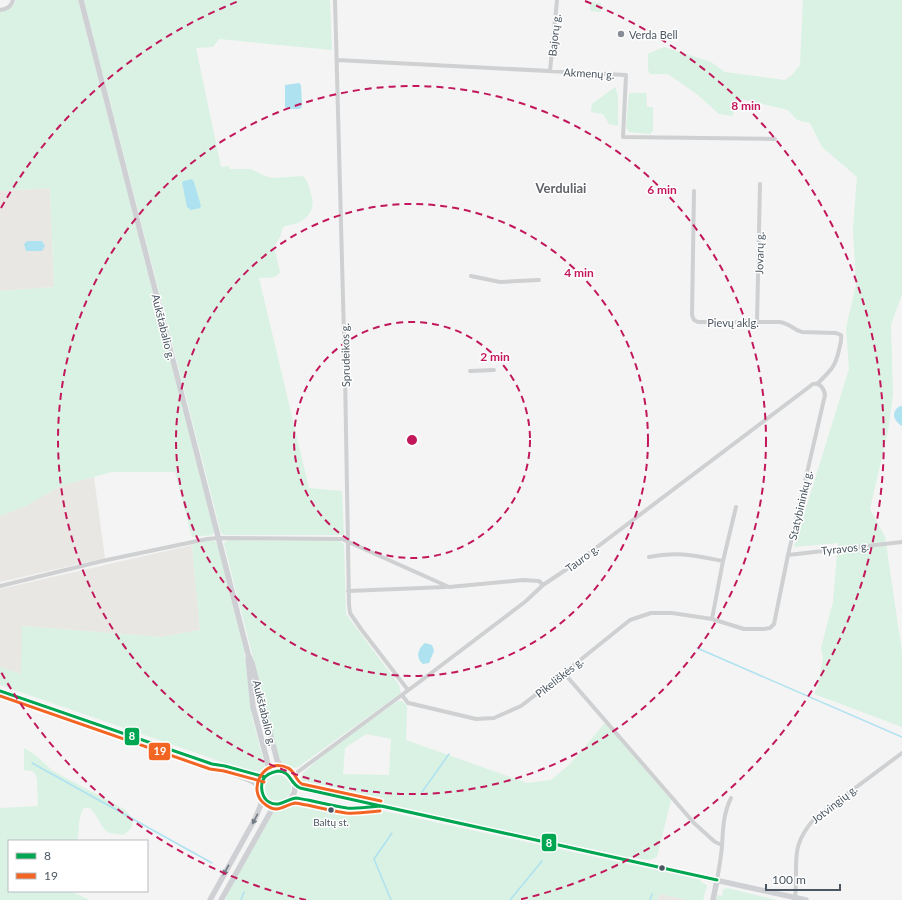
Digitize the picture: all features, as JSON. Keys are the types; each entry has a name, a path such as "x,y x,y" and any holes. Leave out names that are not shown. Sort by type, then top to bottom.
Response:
{"main road":[{"name":"Aukštabalio g.","path":"81,0 248,654 253,707 267,760 267,775"},
{"name":"Aukštabalio g.","path":"248,654 252,663 277,760 284,772"},
{"path":"0,691 212,764 267,775 278,771 284,772 291,777 294,785 294,790 290,799"},
{"path":"212,764 226,772 256,783 261,788 264,797 275,804 281,804 290,799 296,798 348,808 382,806"},
{"path":"261,788 261,784 267,775"},
{"path":"294,785 308,790 806,900"},
{"path":"210,900 255,819 264,797"},
{"path":"221,900 275,804"},
{"path":"713,900 717,880"}],"street":[{"path":"0,10 10,6 13,0"},
{"name":"Sprudeikos g.","path":"335,0 345,373 348,591 350,613 408,690"},
{"name":"Bajorų g.","path":"550,71 557,0"},
{"name":"Akmenų g.","path":"337,60 626,75 623,137 775,139"},
{"name":"Jovarų g.","path":"757,322 760,184"},
{"name":"Pievų aklg.","path":"694,191 692,315 694,320 698,322 786,323 797,331 836,333 841,335 842,339 836,362 833,368 817,384"},
{"path":"471,276 500,282 539,280"},
{"path":"470,371 494,370"},
{"name":"Tauro g.","path":"291,777 402,695 526,600 543,584 567,570 806,389 813,384 817,384"},
{"name":"Statybininkų g.","path":"774,624 788,555 825,395 822,386 817,384"},
{"path":"712,619 723,561 736,507"},
{"path":"0,586 102,561 207,539 219,538 342,539 449,587"},
{"name":"Tyravos g.","path":"788,555 902,542"},
{"path":"649,557 682,553 723,561"},
{"path":"348,591 449,587 523,580 539,581 543,584"},
{"name":"Pikeliškės g.","path":"402,695 408,703 412,704 476,719 494,718 521,706 630,620 651,613 672,613 712,619 744,629 770,628 774,624"},
{"path":"564,673 694,823 715,842 722,845"},
{"name":"Jotvingių g.","path":"795,898 796,857 800,840 806,827 815,818 902,753"},
{"path":"717,880 722,845 722,828 731,798"}],"shaded area":[{"path":"50,188 54,287 0,291 0,191"},
{"path":"94,477 105,558 0,582 0,516 26,506 60,486"},
{"path":"192,545 200,630 161,637 23,626 21,674 0,667 0,589"},
{"path":"660,894 688,900 657,900"}],"green space":[{"path":"16,0 78,0 214,532 212,535 192,537 175,472 112,472 60,486 26,506 0,516 0,291 54,287 50,188 0,191 0,12 10,9"},
{"path":"84,0 330,0 332,50 219,39 213,47 196,48 221,167 229,166 230,169 251,169 272,178 303,176 309,187 313,204 308,216 300,222 283,227 280,237 274,247 280,272 278,275 271,278 259,278 309,488 342,491 344,535 224,535 221,533"},
{"path":"803,0 902,0 902,294 891,325 893,394 888,431 870,509 885,537 902,652 902,727 814,694 818,686 823,658 821,648 833,602 838,543 794,547 849,369 846,328 856,285 853,228 857,177 822,147 810,123 797,120 788,110 737,98 733,116 719,114 698,95 668,74 650,74 648,70 648,54 664,47 711,62 725,72 785,80 792,75 800,65"},
{"path":"590,2 601,3 601,12 590,11"},
{"path":"615,87 618,95 618,126 609,124 603,114 591,112 592,104"},
{"path":"629,93 646,93 647,107 653,107 653,131 650,134 629,132 626,127"},
{"path":"206,541 214,541 217,543 244,650 252,717 265,766 263,771 251,772 0,685 0,667 21,674 22,626 161,637 200,630 192,545"},
{"path":"226,541 339,541 344,544 346,614 399,685 401,693 298,767 285,767 278,755 224,544"},
{"path":"398,701 402,701 407,706 406,740 527,783 551,780 570,764 605,723 671,800 657,857 649,860 626,857 307,787 302,782 301,778 303,773 327,752","holes":["366,734 391,739 389,775 343,774 345,748"]},
{"path":"24,748 34,754 53,771 124,809 130,816 132,826 123,835 110,833 104,829 90,808 84,808 80,820 77,840 8,840 8,892 72,892 90,900 0,900 0,808 38,806 36,775 32,771 24,770"},
{"path":"278,775 287,779 291,788 287,797 278,801 269,797 265,788 269,779"},
{"path":"293,803 343,815 379,810 701,880 701,882 707,885 703,900 688,900 660,894 657,900 225,900 233,882 274,812"},
{"path":"727,888 777,900 716,900 717,895 722,896 723,890"}],"water":[{"path":"299,83 301,85 302,106 300,109 287,109 285,107 285,85"},
{"path":"192,179 201,206 200,208 191,210 187,207 182,182"},
{"path":"27,241 42,241 45,246 42,251 26,251 24,244"},
{"path":"902,406 902,426 897,422 894,416 895,411"},
{"path":"425,643 432,645 434,651 429,663 423,664 419,659 418,653"}],"waterway":[{"path":"697,648 902,737"},
{"path":"422,792 449,754"},
{"path":"32,763 212,863"},
{"path":"391,900 374,859 392,833"},
{"path":"510,900 542,861"},
{"path":"241,900 244,892"},
{"path":"650,900 652,894"}],"transit line":[{"name":"8","path":"0,691 212,764 265,777"},
{"name":"19","path":"0,696 210,769 224,771 264,782"},
{"name":"19","path":"380,811 346,813 295,803 274,809 270,808 260,799 257,792 257,784 265,771 271,767 279,766 290,769 302,784 381,801"},
{"name":"8","path":"278,771 286,773 296,786 300,788 381,806 347,808 296,798 280,804 273,804 263,795 262,783 267,775 278,771"},
{"name":"8","path":"381,806 382,806 717,880 381,806"}],"place":[{"name":"Verda Bell","path":"621,34"},
{"name":"Baltų st.","path":"331,810"}],"district":[{"name":"Verduliai","path":"561,188"}]}
